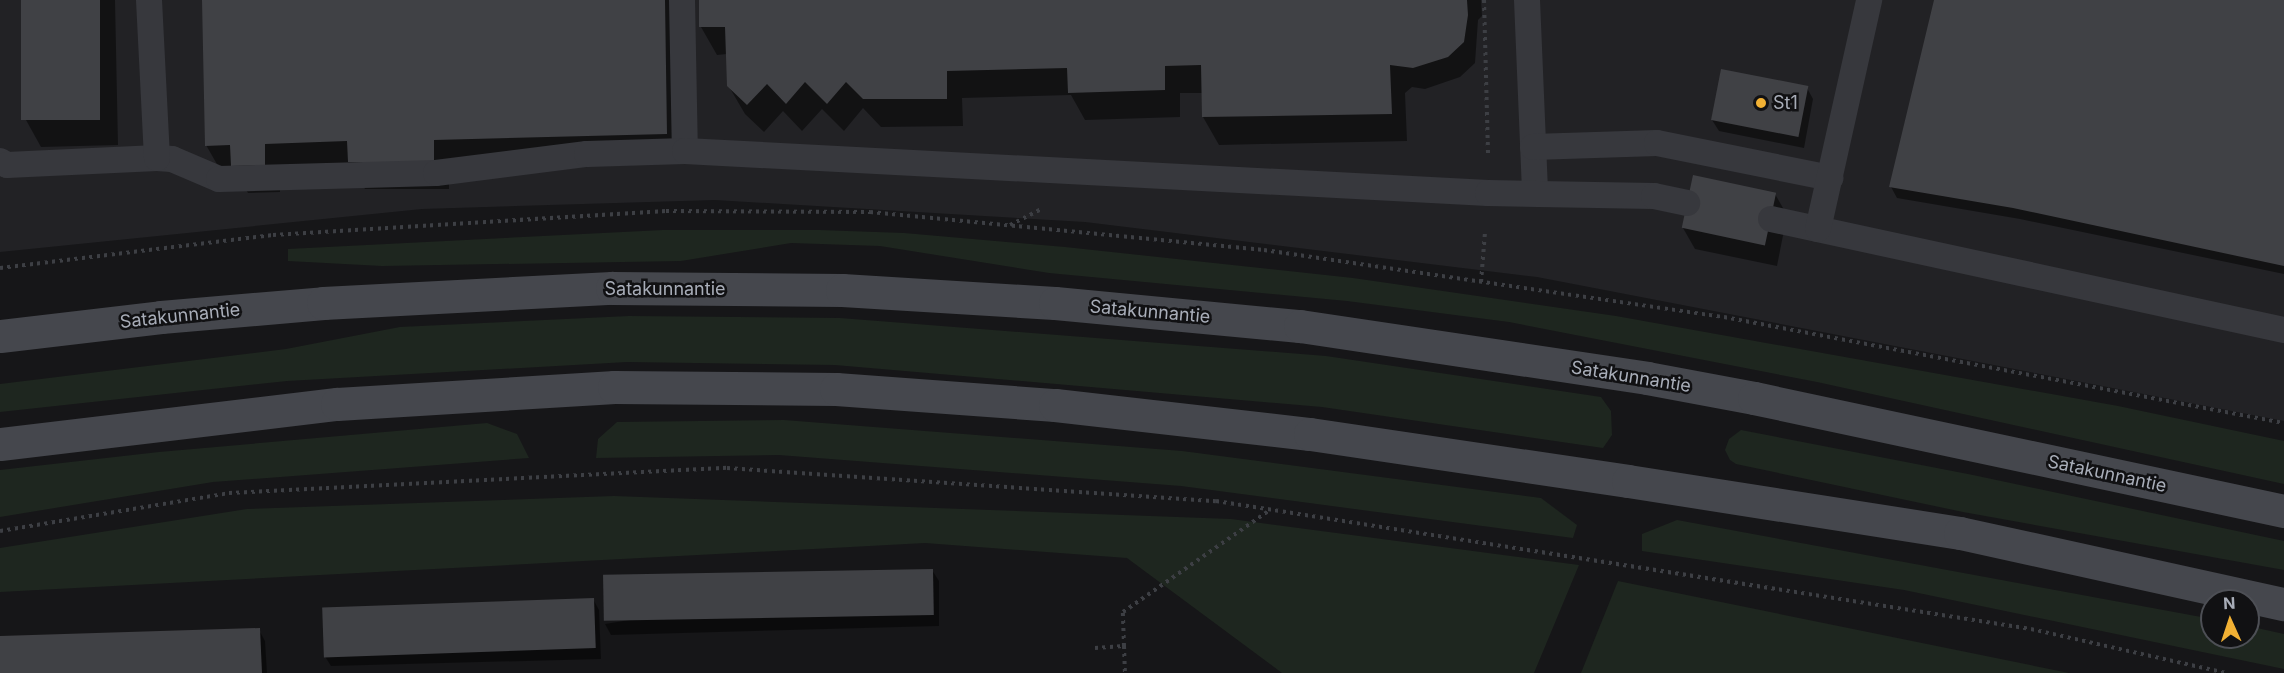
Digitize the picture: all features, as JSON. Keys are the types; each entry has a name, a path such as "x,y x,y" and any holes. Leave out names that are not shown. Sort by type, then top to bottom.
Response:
{"main road":[{"name":"Satakunnantie","path":"0,336 160,317 323,303 612,288 842,290 1055,303 1300,326 1647,378 1777,403 2284,511"},
{"path":"0,444 337,404 614,387 836,389 1055,405 1310,434 1616,479 1960,533 2284,604"}],"lane":[{"path":"149,0 157,158"},
{"path":"682,0 685,151"},
{"path":"1527,0 1535,192"},
{"path":"1818,229 1869,0"},
{"path":"1533,147 1657,143 1831,178"},
{"path":"0,161 7,165 172,159 219,179 436,173 587,154 685,151 1488,193 1535,192 1654,196 1688,203"},
{"path":"1770,219 2284,330"}],"path":[{"path":"1481,282 1488,193 1489,124 1484,0"},
{"path":"0,531 229,493 727,468 1216,501 2031,629 2226,673"},
{"path":"1125,673 1123,612 1271,510"},
{"path":"1095,648 1124,646"}],"shaded area":[{"path":"0,0 2284,0 2284,421 1537,277 1085,222 715,200 422,209 0,252"},
{"path":"663,230 819,230 904,233 1065,247 1353,278 1616,316 2118,406 2284,441 2284,484 1817,382 1509,322 1347,301 1049,273 880,246 791,243 681,261 382,266 288,261 288,249"},
{"path":"629,316 840,318 1326,356 1601,397 1611,411 1612,435 1603,448 1322,407 835,365 627,362 287,381 0,412 0,384 286,349 400,327"},
{"path":"784,420 1182,451 1541,498 1577,525 1573,538 1181,486 779,455 596,458 598,439 617,422"},
{"path":"487,423 517,434 529,458 213,482 0,517 0,470 159,452"},
{"path":"1741,430 1973,475 2284,541 2284,570 1963,512 1736,464 1730,460 1725,450 1729,439"},
{"path":"614,496 1231,519 1579,565 1534,673 1282,673 1127,558 925,543 0,592 0,548 247,509"},
{"path":"1677,520 2200,617 2200,649 2260,649 2260,629 2284,634 2284,669 1904,590 1642,551 1642,534"},
{"path":"1618,581 2069,673 1581,673"}],"building":[{"path":"21,0 100,0 100,120 21,120"},
{"path":"202,0 665,0 667,134 434,140 434,162 348,162 347,141 265,144 265,165 231,166 230,145 205,146"},
{"path":"699,0 1467,0 1468,15 1464,42 1448,57 1413,68 1390,65 1392,114 1202,117 1201,65 1165,66 1165,90 1068,93 1067,68 947,71 947,99 863,99 846,82 827,104 805,82 786,104 767,84 747,105 727,86 725,27 699,27"},
{"path":"1934,0 2284,0 2284,266 2013,208 1889,187"},
{"path":"1721,69 1808,86 1798,137 1711,120"},
{"path":"1693,175 1776,193 1765,245 1682,228"},
{"path":"933,569 934,615 604,621 603,575"},
{"path":"594,598 596,648 324,657 322,607"},
{"path":"260,628 262,673 0,673 0,636"}],"place":[{"name":"St1","path":"1761,103"}]}
